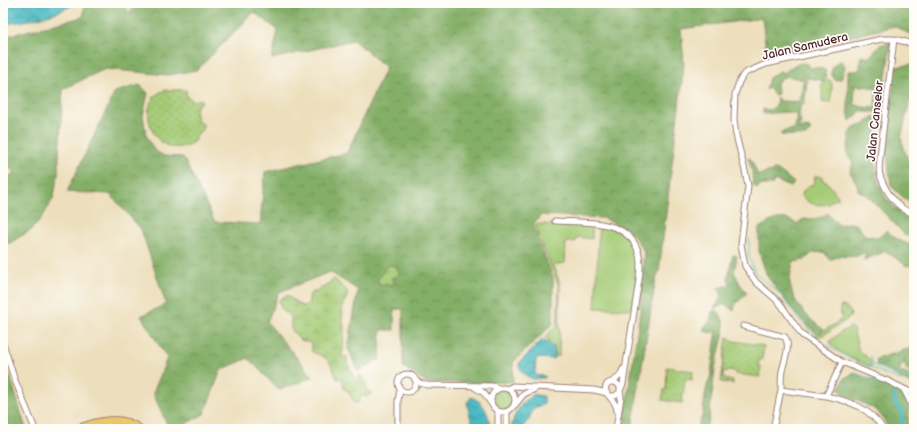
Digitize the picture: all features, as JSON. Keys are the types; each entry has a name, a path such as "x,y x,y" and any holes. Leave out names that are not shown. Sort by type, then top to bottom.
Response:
{"highway":[{"path":"77,429 113,420 134,424 140,429"},
{"path":"95,429 111,427 122,429"}],"street":[{"name":"Jalan Samudera","path":"914,44 894,39 882,39 766,64 747,72 743,75 739,82 735,94 734,120 748,190 741,244 745,266 756,282 779,302 802,335 842,362 888,381 914,394"},
{"name":"Jalan Canselor","path":"894,39 880,156 880,172 884,185 893,199 898,205 914,214"},
{"path":"507,389 513,386 594,390 614,397 617,395 623,384 640,265 636,245 619,229 609,226 555,221"},
{"path":"743,326 785,337 786,339 787,348 773,429"},
{"path":"3,343 14,378 36,429"},
{"path":"826,396 842,362"},
{"path":"594,390 610,383 620,376 625,365"},
{"path":"398,429 398,401 400,389 398,383 401,377 408,375 412,376 420,383 428,385 492,386 507,389 511,391 514,396 514,406"},
{"path":"414,389 416,384 415,380"},
{"path":"610,383 618,383 621,397 616,429"},
{"path":"610,383 606,388 608,395 614,400 617,407 618,416"},
{"path":"398,401 407,392 428,385"},
{"path":"474,386 484,393 492,407 498,412 507,412 529,391 542,388"},
{"path":"490,402 491,395 499,388"},
{"path":"400,389 407,392"},
{"path":"780,390 844,400 869,412 878,421 883,429"},
{"path":"904,390 913,408 914,429"},
{"path":"498,412 498,429"},
{"path":"507,412 507,429"}],"green space":[{"path":"85,3 123,3 124,7 130,13 132,6 139,7 145,3 914,3 914,36 894,26 767,57 762,18 681,29 684,64 659,271 655,283 632,429 623,429 640,312 644,251 630,231 603,218 541,215 533,224 553,278 553,324 513,362 513,382 427,383 403,367 403,309 394,309 394,330 381,330 380,359 358,371 348,348 358,290 330,272 279,292 267,322 313,377 279,390 248,358 221,370 204,414 176,429 169,429 153,393 167,358 141,316 166,304 141,229 110,194 67,192 115,92 140,85 148,93 143,115 146,135 154,150 164,156 183,157 215,222 260,224 265,172 347,153 386,67 353,40 272,59 278,30 254,12 197,70 168,75 105,69 63,89 58,175 53,199 43,216 31,230 8,244 3,228 3,177 15,174 3,160 3,37 83,17"},
{"path":"891,42 882,103 875,105 876,88 855,85 854,104 862,107 880,108 878,112 860,112 850,121 848,111 848,71 856,71 860,69 861,56 869,58 880,45"},
{"path":"841,61 845,66 841,79 835,80 831,73 833,66 837,62"},
{"path":"802,63 808,64 810,68 820,68 825,70 827,77 822,83 822,80 806,78 804,80 786,77 777,83 778,94 774,95 769,88 766,90 769,78 780,71 784,73 794,65"},
{"path":"914,64 914,90 912,91 901,138 914,180 914,207 891,186 887,154 895,67"},
{"path":"807,80 805,100 803,105 800,106 799,116 801,122 798,130 805,127 810,128 810,132 805,136 781,135 781,132 794,129 797,120 796,114 785,112 763,114 763,109 770,110 776,106 777,97 779,101 800,101 803,82"},
{"path":"827,80 830,80 832,84 831,103 822,102 822,84"},
{"path":"186,90 187,97 194,101 201,99 202,103 197,104 198,107 195,108 197,122 203,124 203,130 198,133 192,143 187,146 168,146 155,136 151,128 149,111 151,102 156,96 164,91"},
{"path":"873,116 877,118 877,177 887,198 896,208 914,219 914,236 905,235 870,198 858,190 857,184 850,172 853,163 847,153 849,133 858,125 865,125"},
{"path":"748,158 751,159 758,175 775,170 782,173 794,183 791,187 774,180 772,185 760,185 757,189 753,185 752,170"},
{"path":"815,176 822,177 823,181 827,182 839,198 831,201 829,204 821,205 811,203 805,199 802,196 803,191 810,185 814,184"},
{"path":"827,213 839,225 850,223 857,225 865,235 878,238 886,231 900,241 914,246 914,264 907,266 886,251 864,260 866,251 857,256 840,257 830,260 824,252 812,253 805,260 793,262 790,284 794,298 802,310 824,330 818,335 796,314 767,276 759,252 759,228 773,220 782,218 797,224 800,221 818,218"},
{"path":"535,224 589,226 592,229 592,239 577,237 575,242 566,242 565,263 554,265 560,284 559,357 556,356 554,344 545,337 557,326 559,287"},
{"path":"602,226 620,232 629,239 634,247 637,256 638,276 633,307 631,309 595,308 599,228"},
{"path":"733,255 737,256 734,272 740,284 747,293 735,305 734,311 725,304 714,309 722,295 718,288 730,285 728,278"},
{"path":"395,264 399,273 397,277 391,278 394,282 393,285 381,285 378,282 378,278 389,265 393,266"},
{"path":"334,279 347,291 347,297 343,304 342,319 344,326 343,350 341,356 347,357 347,363 356,381 359,382 360,375 367,383 366,387 368,392 372,393 366,397 361,395 359,402 355,403 348,391 344,389 342,378 337,379 329,361 312,352 311,343 300,340 291,329 291,317 281,309 279,300 287,295 301,306 308,305 310,294 324,287"},
{"path":"841,306 848,309 851,315 848,319 817,339 815,336 842,319 840,309"},
{"path":"712,312 719,312 724,323 724,332 715,368 709,420 706,429 697,429 702,417 710,379 716,337 714,330 711,333 704,331 704,327 710,321"},
{"path":"851,327 853,329 859,351 866,356 872,364 871,367 842,353 832,345 830,341 841,332"},
{"path":"727,337 734,341 764,346 762,359 758,363 761,366 760,377 735,374 735,371 727,370 724,372 723,376 727,380 733,381 733,384 721,382"},
{"path":"914,347 914,351 911,353 914,359 913,370 910,371 906,369 904,363 906,357 899,371 914,377 914,386 877,365 876,359"},
{"path":"3,353 26,429 3,429"},
{"path":"667,367 693,371 692,380 685,379 682,403 662,400 664,390 666,390"},
{"path":"855,373 893,389 905,399 909,410 908,429 889,429 876,410 846,395 839,389 844,378"},
{"path":"502,390 509,393 512,400 509,407 502,410 495,407 492,400 495,393"}],"water":[{"path":"3,3 77,3 68,8 41,17 3,24"},
{"path":"542,340 545,340 553,346 555,357 553,359 536,358 535,375 545,376 545,378 534,379 524,373 519,366 519,363"},
{"path":"534,394 544,396 544,404 536,407 531,412 530,418 521,429 511,429 518,409"},
{"path":"471,397 483,405 489,419 490,429 477,429 471,420 467,402"}],"waterway":[{"path":"749,239 749,257 755,273 779,293 800,320 817,338"},
{"path":"827,345 851,359 902,381 909,374"},
{"path":"870,356 872,364 906,379"},
{"path":"855,374 890,388 895,392 895,396"},
{"path":"895,396 894,401 902,413 902,429"}]}
